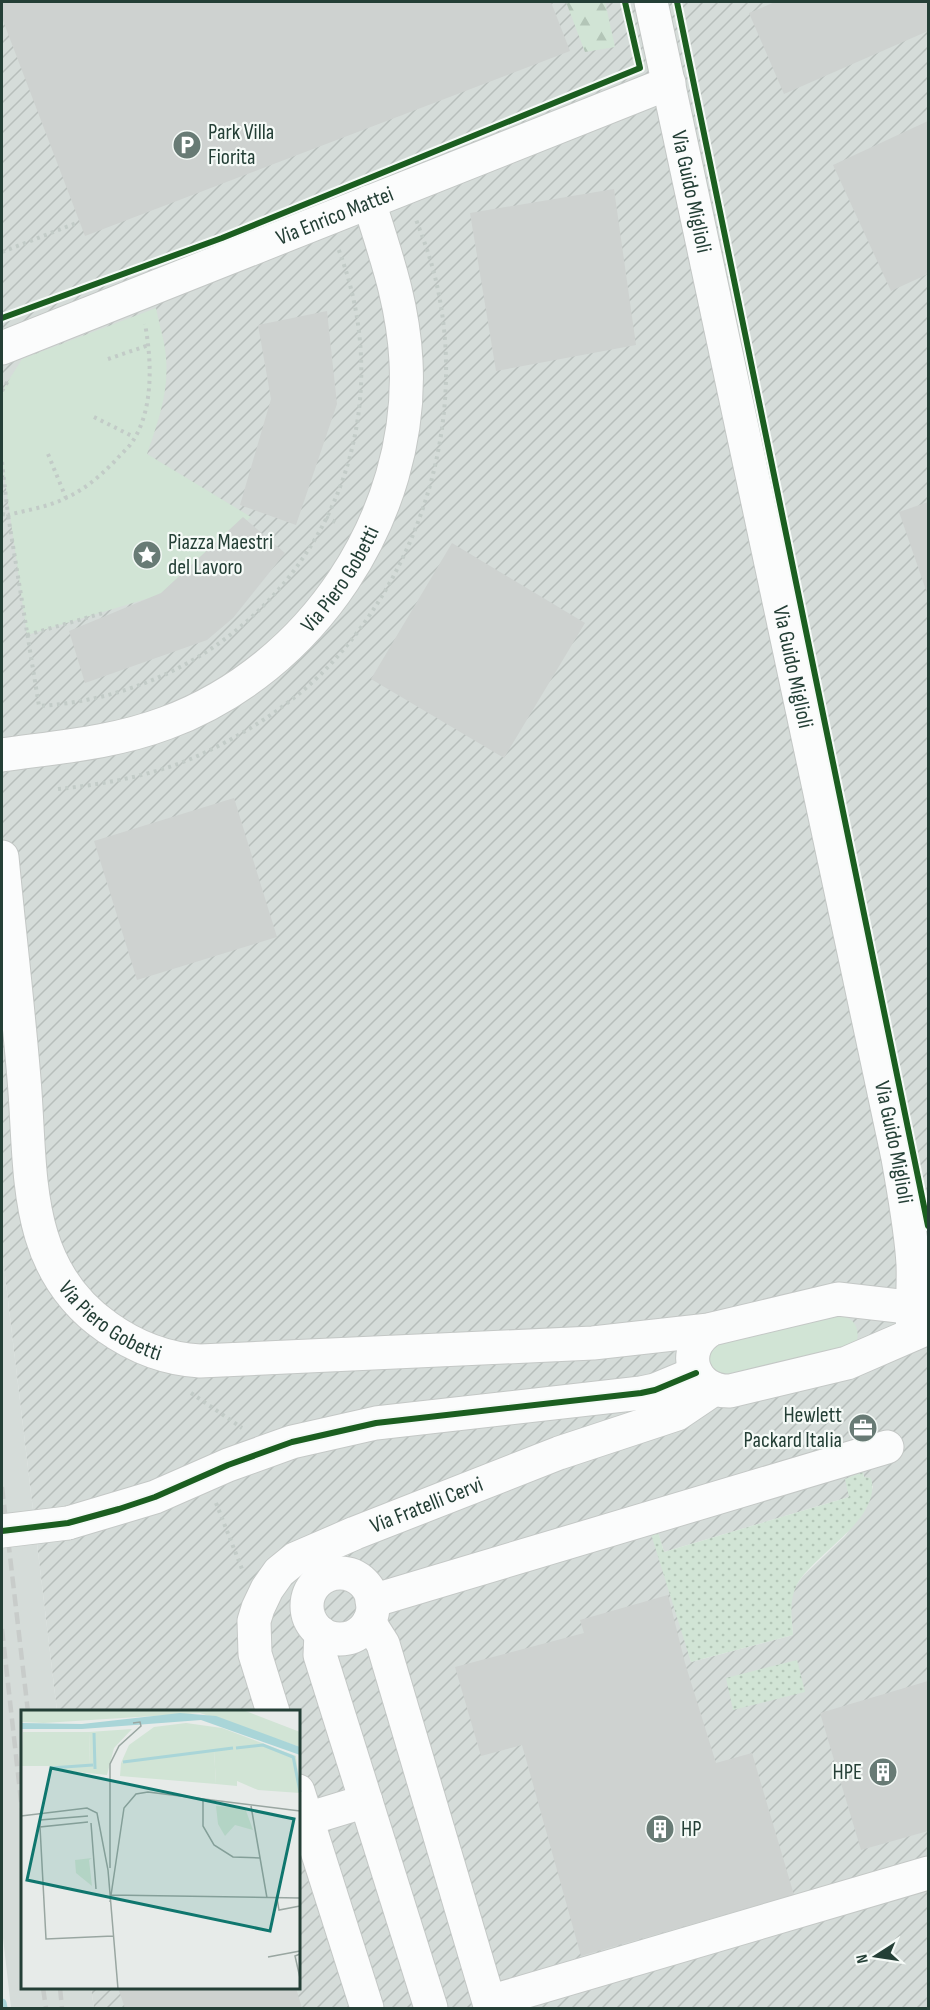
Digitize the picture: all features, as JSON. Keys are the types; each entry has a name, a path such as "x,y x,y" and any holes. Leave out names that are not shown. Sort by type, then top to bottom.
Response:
{"street":[{"name":"Via Guido Miglioli","path":"651,2 898,1158 910,1233 920,1321"},
{"name":"Via Enrico Mattei","path":"7,361 326,219 669,83"},
{"name":"Via Piero Gobetti","path":"2,755 115,739 167,723 208,705 245,682 280,654 312,622 340,587 365,545 386,495 400,443 404,416 406,362 401,309 398,291 369,202"},
{"name":"Via Piero Gobetti","path":"2,857 24,1079 30,1183 40,1234 61,1280 88,1312 118,1335 142,1348 167,1356 200,1361 593,1343 709,1330 834,1300 899,1306 920,1321"},
{"path":"847,1301 864,1311 872,1330 868,1347 857,1359"},
{"path":"2,1531 68,1523 155,1497 272,1449 311,1437 376,1423 641,1393 701,1374 731,1390 847,1364 920,1321"},
{"path":"701,1374 696,1344 709,1330"},
{"name":"Via Piero Gobetti","path":"593,1343 701,1374"},
{"name":"Via Fratelli Cervi","path":"272,1710 255,1654 254,1627 258,1608 267,1589 279,1572 295,1558 559,1453 677,1414 701,1374"},
{"path":"886,1447 370,1611 362,1630 342,1639 331,1638 313,1626 306,1605 315,1585 323,1578 333,1574 343,1573 354,1576 369,1590 370,1611 383,1644 478,2005 928,1873"},
{"path":"321,1633 320,1655 431,2008"},
{"path":"366,1801 303,1805 367,2008"}],"path":[{"path":"2,462 8,515 39,706 78,702 116,694 194,661 230,636 278,591 305,556 326,518 343,477 354,434 360,390 360,346 355,306 343,260 326,219"},
{"path":"2,252 79,222"},
{"path":"2,514 8,515 66,498 90,484 130,444 143,419 149,384 149,345 143,314"},
{"path":"108,359 149,345"},
{"path":"2,391 7,361"},
{"path":"94,417 134,437"},
{"path":"48,454 66,498"},
{"path":"27,635 103,613"},
{"path":"167,1356 171,1379 272,1449"},
{"path":"204,1475 258,1608"}],"shaded area":[{"path":"2,2 928,2 928,2008 94,2008 91,1989 300,1989 300,1710 57,1710 2,1250","holes":["863,1472 864,1477 873,1486 868,1504 845,1536 803,1576 795,1587 790,1603 793,1635 691,1662 658,1532 664,1552 849,1497"]},
{"path":"2,1250 57,1710 21,1710 21,1989 91,1989 94,2008 11,2008 2,1929"}],"green space":[{"path":"566,2 605,2 615,47 585,52"},
{"path":"156,308 165,352 166,383 159,419 147,454 251,517 169,592 27,635 2,460 2,391 22,359"},
{"path":"838,1315 848,1318 855,1324 858,1333 856,1344 720,1379 707,1361 709,1352 718,1343"},
{"path":"863,1472 864,1477 871,1478 872,1494 866,1509 842,1538 802,1577 795,1589 791,1606 793,1635 691,1662 651,1534 658,1532 664,1552 849,1497 845,1479"},
{"path":"797,1660 805,1692 733,1710 726,1678"}],"building":[{"name":"Park Villa Fiorita","path":"2,2 551,2 570,51 85,236 2,18"},
{"path":"775,2 928,2 928,31 784,94 749,13"},
{"path":"928,121 928,274 891,291 833,165"},
{"path":"614,189 636,345 496,371 470,213"},
{"path":"327,311 337,404 296,525 240,505 271,399 258,325"},
{"path":"928,502 928,596 899,512"},
{"path":"243,517 285,553 233,618 207,640 85,683 69,631 161,593"},
{"path":"452,543 585,623 504,758 371,679"},
{"path":"234,798 277,937 137,980 94,841"},
{"name":"HP","path":"668,1595 685,1663 716,1763 752,1753 794,1895 581,1956 522,1745 481,1756 455,1667 584,1633 580,1620"},
{"name":"HPE","path":"928,1681 928,1831 861,1850 820,1713"},
{"path":"118,1989 296,1989 302,2008 125,2008"}],"waterway":[{"path":"2,2003 3,2008"}],"railway":[{"path":"2,1487 28,1710"},
{"path":"2,1629 21,1801"},
{"path":"43,1989 46,2008"},
{"path":"60,1989 62,2008"}],"cycle path":[{"path":"2,318 222,238 640,68 625,2"},
{"path":"677,2 928,1226"},
{"path":"2,1531 68,1523 119,1509 155,1497 228,1465 292,1442 376,1423 641,1393 655,1390 696,1373"}],"place":[{"name":"Park Villa Fiorita","path":"187,145"},
{"name":"Piazza Maestri del Lavoro","path":"147,555"},
{"name":"Hewlett Packard Italia","path":"863,1428"},
{"name":"HPE","path":"883,1772"},
{"name":"HP","path":"660,1829"}]}
